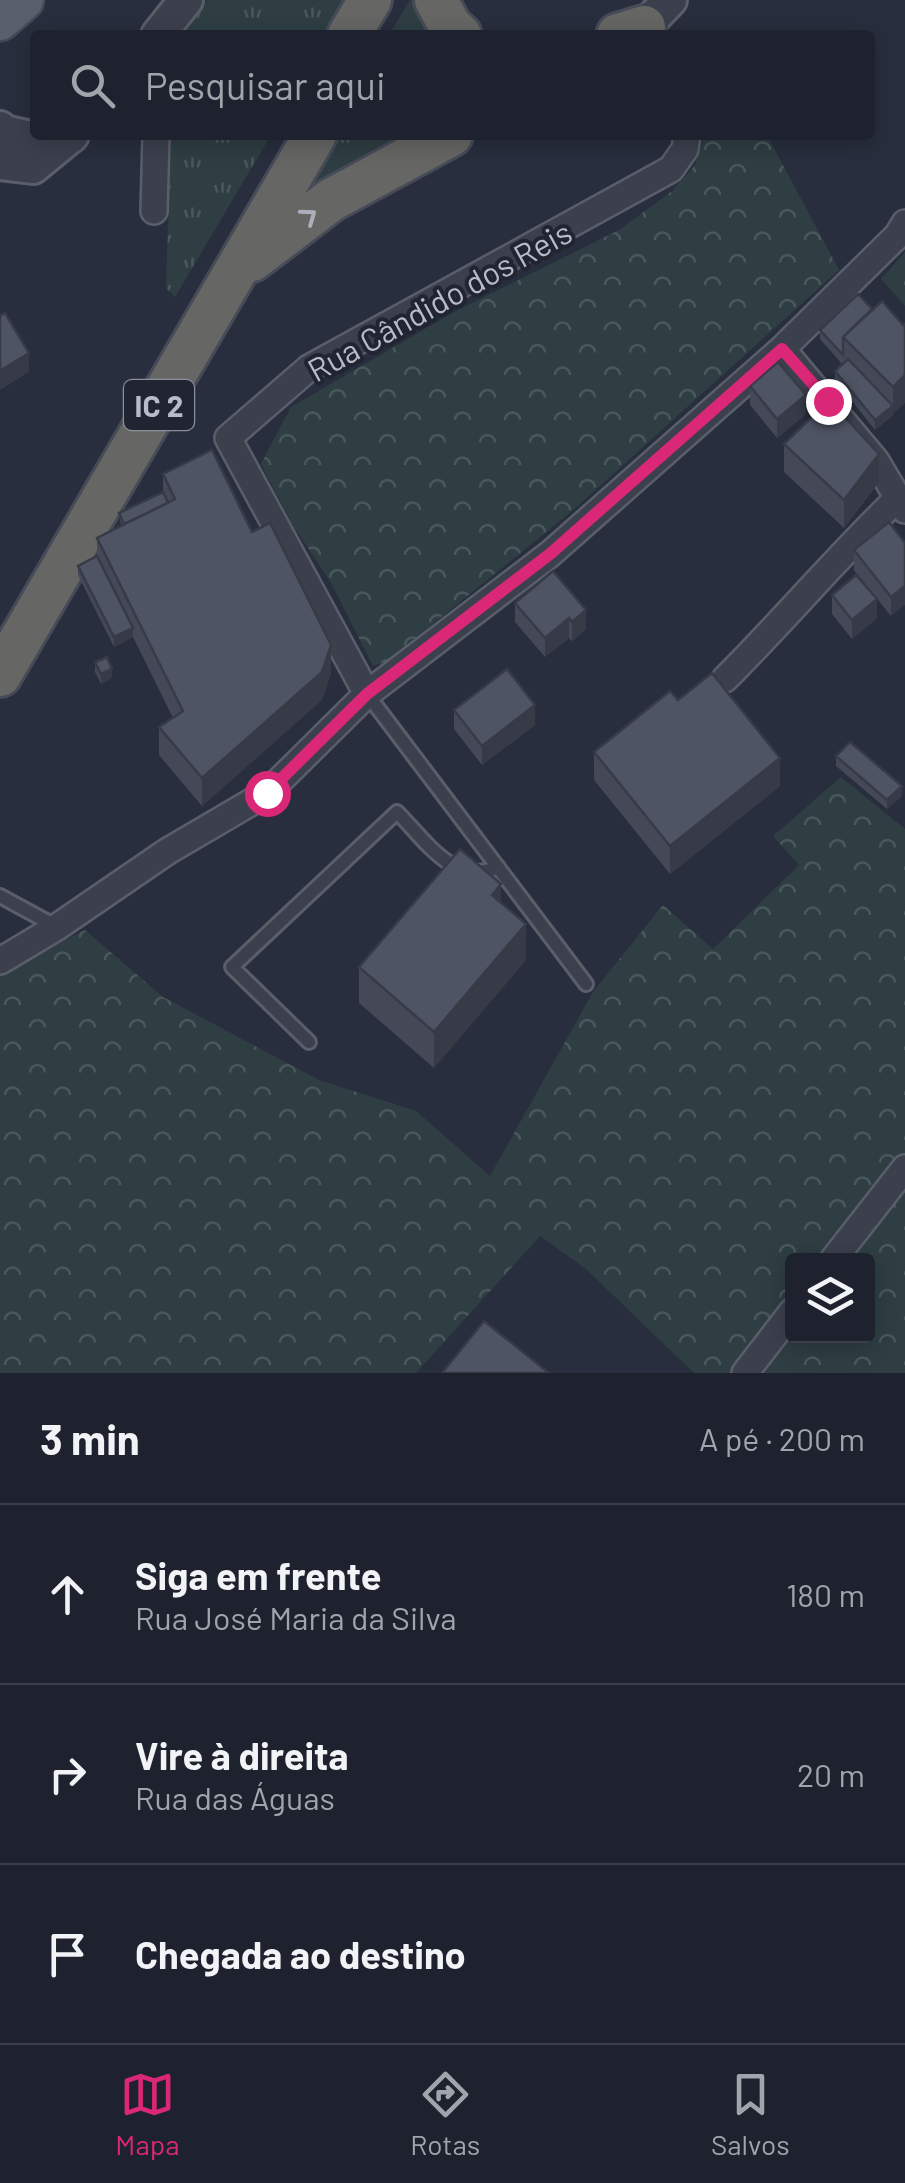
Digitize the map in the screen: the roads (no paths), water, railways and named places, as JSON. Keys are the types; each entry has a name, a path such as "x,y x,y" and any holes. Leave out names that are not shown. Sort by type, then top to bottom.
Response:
{"highway":[{"path":"352,30 370,0"},
{"path":"376,30 392,0"},
{"path":"436,0 454,30"},
{"name":"IC 2","path":"0,636 288,140"},
{"name":"IC 2","path":"0,675 312,140"},
{"path":"232,276 269,244 332,200 442,140"}],"main road":[{"path":"0,20 23,0"}],"street":[{"path":"162,30 186,0"},
{"path":"0,128 30,138"},
{"path":"0,163 33,166 66,140"},
{"path":"154,211 156,140"},
{"name":"Rua Cândido dos Reis","path":"367,694 228,438 309,368 671,169 686,140"},
{"path":"0,961 58,927 168,851 267,793 367,694 550,554 782,349 898,236 905,223"},
{"path":"725,679 840,554 901,504 876,461 782,349"},
{"path":"838,1253 905,1168"},
{"path":"745,1373 785,1321"}],"lane":[{"path":"367,694 586,984"},
{"path":"309,1042 232,967 398,812 452,868 481,874 498,867"},
{"path":"0,896 58,927"}]}
